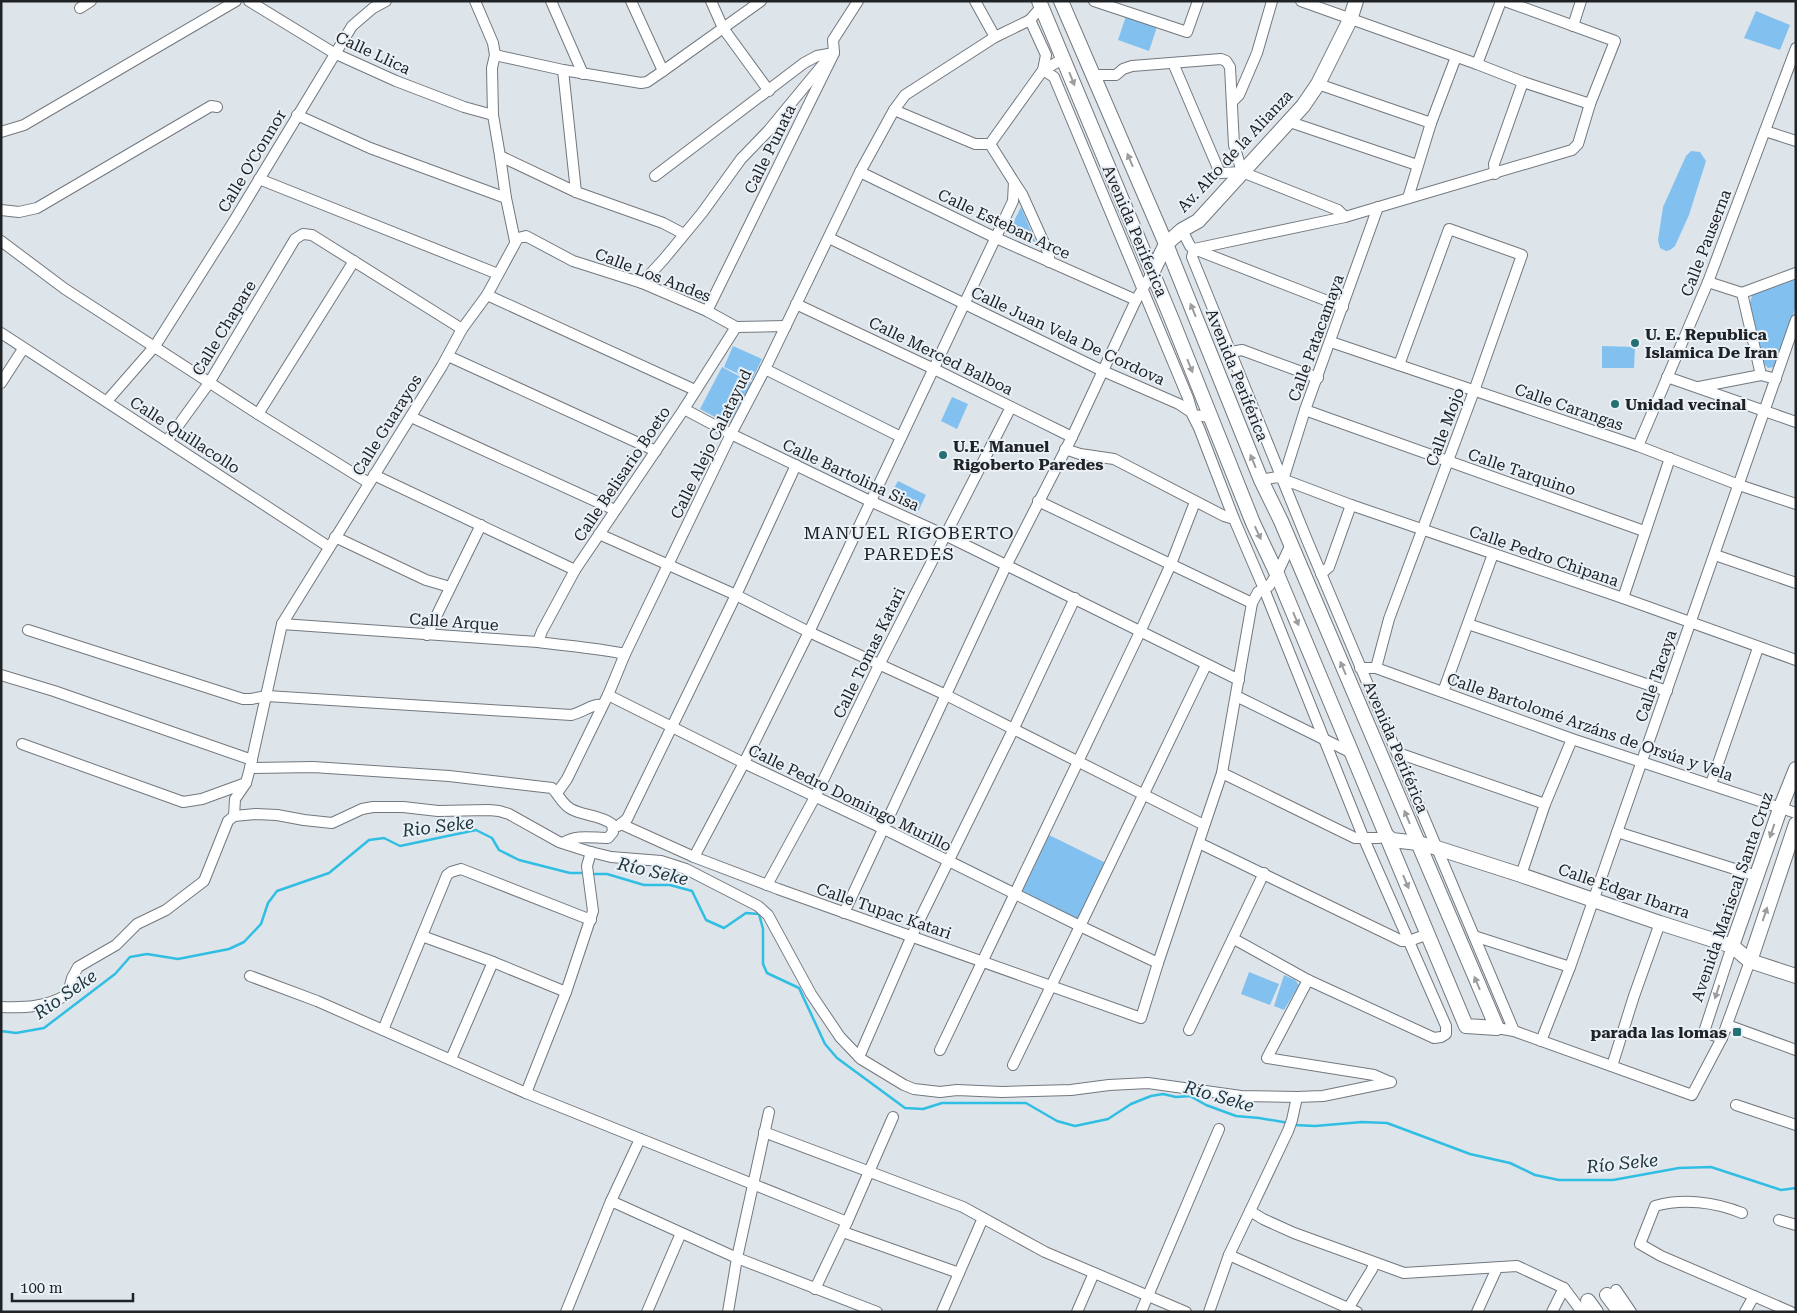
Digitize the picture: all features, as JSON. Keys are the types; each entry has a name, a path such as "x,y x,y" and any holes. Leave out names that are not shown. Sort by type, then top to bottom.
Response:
{"street":[{"path":"80,8 91,1"},
{"path":"1,132 24,125 236,1"},
{"name":"Calle Llica","path":"249,1 334,54 396,82 464,107 493,115"},
{"name":"Calle O'Connor","path":"107,401 154,346 352,26 373,8 386,1"},
{"path":"475,1 493,43 495,55 492,68 493,115 515,241"},
{"path":"551,1 584,74"},
{"path":"631,1 663,71"},
{"path":"711,1 723,28 769,91"},
{"path":"495,55 584,74 640,83 647,82 761,1"},
{"name":"Calle Punata","path":"708,311 832,56 833,40 858,1"},
{"path":"974,1 995,37"},
{"name":"Avenida Periférica","path":"1061,1 1166,244 1261,480 1291,544 1496,1028"},
{"path":"1094,1 1187,32 1198,1"},
{"path":"1232,102 1239,95 1257,53 1272,1"},
{"path":"1301,1 1522,82 1590,104"},
{"name":"Av. Alto de la Alianza","path":"1152,273 1166,244 1182,230 1198,222 1303,106 1318,84 1350,20 1356,1"},
{"path":"1477,64 1501,1"},
{"path":"1194,249 1345,217 1572,150 1578,144 1590,104 1615,41 1505,1"},
{"path":"1573,26 1581,1"},
{"path":"990,144 1043,70 1046,55 1030,20 1041,4"},
{"path":"1041,4 1253,523 1277,574 1466,1026 1514,1031 1692,1094 1722,1038 1796,824"},
{"name":"Calle Alejo Calatayud","path":"557,793 567,779 731,434 765,369 860,172 894,110 905,95 995,37 1030,20"},
{"name":"Calle Pauserna","path":"1638,446 1694,318 1765,131 1793,64 1796,48"},
{"path":"655,176 804,63 817,56 832,56"},
{"path":"642,283 684,234 741,159 768,131 823,63 832,56"},
{"path":"1408,198 1431,123 1456,57"},
{"path":"1043,70 1063,59"},
{"path":"1093,74 1116,76 1123,69 1132,66 1221,59 1226,61 1230,67 1234,145 1242,172"},
{"path":"1174,63 1220,173 1242,172 1338,210 1345,217"},
{"path":"563,70 576,192"},
{"name":"Avenida Periferica","path":"1043,70 1054,77 1188,398 1193,416"},
{"path":"1495,174 1494,164 1522,82"},
{"path":"1318,84 1431,123"},
{"path":"1,210 19,212 37,208 211,106 217,107"},
{"path":"894,110 975,144 990,144"},
{"path":"297,115 370,148 506,198"},
{"path":"1290,122 1418,165"},
{"path":"1765,131 1796,141"},
{"path":"990,144 1022,194 1049,254 1049,262"},
{"path":"500,156 576,192 663,223 684,234"},
{"name":"Calle Esteban Arce","path":"860,172 996,238 1136,300"},
{"path":"259,179 498,274"},
{"path":"694,857 744,763 809,632 934,369 1013,201 1014,182"},
{"name":"Calle Patacamaya","path":"1283,480 1378,207"},
{"name":"Calle Mojo","path":"1376,668 1389,619 1474,391 1522,255 1449,228 1399,365"},
{"path":"1182,230 1190,246 1194,249 1343,308"},
{"name":"Calle Chapare","path":"167,442 209,382 295,239 303,234 312,234 354,261"},
{"name":"Calle Los Andes","path":"515,241 526,236 573,260 642,283 708,311 736,327"},
{"name":"Calle Juan Vela De Cordova","path":"829,238 1102,371 1179,404 1193,416"},
{"path":"1,241 65,289 258,414 371,479 481,525 575,570"},
{"name":"Calle Guarayos","path":"1,1007 41,1006 59,1000 68,994 72,978 78,967 116,945 137,924 166,910 204,881 228,821 234,816 234,799 246,783 282,624 411,417 462,329 487,294 515,241"},
{"path":"1194,249 1192,257 1321,574 1514,1031"},
{"path":"258,414 354,261 462,329"},
{"path":"1708,282 1742,293 1795,271"},
{"path":"844,913 882,828 1006,566 1072,437 1136,300 1152,273"},
{"path":"1742,293 1761,375"},
{"path":"487,294 695,390"},
{"name":"Calle Merced Balboa","path":"796,304 1072,437"},
{"name":"Calle Tacaya","path":"1541,1041 1594,900 1764,411 1792,343 1796,320"},
{"path":"736,327 786,326"},
{"name":"Calle Belisario Boeto","path":"538,642 575,570 684,409 736,327"},
{"name":"Calle Quillacollo","path":"1,334 107,401 329,547"},
{"name":"Calle Carangas","path":"1331,342 1638,446 1739,485 1796,504"},
{"path":"1,384 24,349"},
{"path":"1231,352 1242,350 1318,378"},
{"path":"448,356 656,451"},
{"path":"765,369 901,437"},
{"path":"1699,387 1761,375 1776,379"},
{"path":"1667,377 1796,422"},
{"name":"Calle Tomas Katari","path":"766,885 815,797 879,665 1011,407"},
{"name":"Calle Bartolina Sisa","path":"684,409 731,434 945,535 1239,680"},
{"name":"Calle Tarquino","path":"1306,410 1644,531"},
{"path":"1210,417 1193,416 1364,839 1446,1026 1446,1034 1434,1038 1308,980 1234,939"},
{"path":"411,417 615,510"},
{"path":"1065,449 1080,454 1114,459 1195,502 1234,519"},
{"path":"1622,598 1670,458"},
{"path":"563,843 570,838 608,838 617,826 627,820 736,595 796,465"},
{"path":"1261,480 1277,477 1283,480"},
{"name":"Calle Pedro Chipana","path":"1283,480 1796,660"},
{"path":"1038,501 1252,603"},
{"path":"940,1050 1140,632 1171,564 1195,502"},
{"path":"1321,574 1329,567 1351,505"},
{"path":"427,635 481,525"},
{"path":"599,534 736,595 809,632 946,695 1204,825"},
{"path":"335,537 426,580 450,587"},
{"path":"1158,963 1222,773 1252,603 1258,592 1264,589 1277,574 1291,544"},
{"path":"1443,692 1493,554"},
{"path":"1715,555 1796,583"},
{"path":"859,1057 912,937 1013,730 1074,598"},
{"name":"Calle Arque","path":"282,624 538,642 607,650 625,654"},
{"path":"1468,624 1667,691"},
{"path":"28,630 243,699 267,696 571,715 595,705 602,706"},
{"path":"1711,784 1758,648"},
{"path":"1013,1065 1206,665"},
{"path":"1360,668 1376,668"},
{"name":"Calle Bartolomé Arzáns de Orsúa y Vela","path":"1376,668 1572,739 1796,813"},
{"path":"1,675 54,691 251,764 449,776 552,788 557,793"},
{"name":"Calle Pedro Domingo Murillo","path":"608,694 744,763 882,828 948,862 1158,963"},
{"path":"1236,696 1352,753"},
{"path":"1521,875 1545,804 1572,739"},
{"path":"22,744 183,802 202,799 246,783"},
{"path":"1398,753 1545,804"},
{"name":"Avenida Mariscal Santa Cruz","path":"1722,1038 1704,1032 1732,946 1796,769"},
{"path":"1222,773 1355,838 1364,839 1387,836"},
{"name":"Calle Tupac Katari","path":"557,793 561,800 570,808 580,813 606,820 766,885 1142,1018 1158,963"},
{"path":"234,816 277,815 332,823 362,809 373,807 403,807 438,811 489,810 509,814 563,843 591,852 610,857 661,861 686,869 758,906 768,915 816,1001 840,1037 859,1057 904,1085 940,1092 957,1090 1002,1092 1071,1090 1108,1084 1148,1082 1241,1096 1297,1097 1323,1096 1391,1082 1374,1075 1267,1058 1308,980"},
{"path":"1617,832 1757,876"},
{"name":"Calle Edgar Ibarra","path":"1387,836 1392,840 1418,843 1437,848 1732,946 1750,961 1796,976"},
{"path":"1199,843 1397,939 1409,941 1428,934"},
{"path":"526,1093 566,992 591,920 593,911 587,866 591,852"},
{"path":"383,1030 447,875 451,872 461,869 591,920"},
{"path":"1189,1030 1264,873"},
{"path":"1612,1066 1660,923"},
{"path":"422,936 493,962 566,992"},
{"path":"1474,936 1570,967"},
{"path":"452,1059 493,962"},
{"path":"250,976 452,1059 526,1093 681,1154 845,1227 959,1273"},
{"path":"1727,1025 1796,1050"},
{"path":"1209,1312 1229,1255 1288,1131 1297,1097"},
{"path":"1736,1105 1796,1125"},
{"path":"728,1312 737,1258 768,1112"},
{"path":"815,1289 870,1173 893,1117"},
{"path":"1141,1312 1219,1129"},
{"path":"764,1132 963,1207 1045,1252 1186,1312"},
{"path":"566,1312 611,1201 640,1139"},
{"path":"611,1201 737,1258 878,1312"},
{"path":"1742,1212 1728,1207 1690,1202 1671,1201 1655,1206 1640,1244 1661,1256 1790,1312"},
{"path":"1250,1211 1294,1233 1404,1273 1517,1266 1564,1288 1589,1308"},
{"path":"942,1312 983,1218"},
{"path":"1779,1220 1796,1225"},
{"path":"647,1312 681,1233"},
{"path":"1229,1255 1350,1310 1372,1271 1374,1263"},
{"path":"1477,1312 1497,1268"},
{"path":"1077,1312 1094,1273"},
{"path":"1552,1312 1564,1288"},
{"path":"1612,1293 1620,1312"},
{"path":"1612,1293 1631,1312"},
{"path":"1745,1312 1754,1296"}],"shaded area":[{"path":"1756,11 1790,25 1780,50 1744,38"},
{"path":"1126,16 1157,27 1149,51 1118,40"},
{"path":"1691,151 1700,152 1706,161 1689,215 1675,246 1666,251 1660,248 1658,240 1663,207 1686,156"},
{"path":"1021,207 1036,243 1009,231"},
{"path":"1796,278 1796,306 1775,367 1768,368 1763,363 1750,303 1752,295"},
{"path":"733,346 762,359 752,380 724,367"},
{"path":"1602,346 1635,347 1634,368 1602,368"},
{"path":"722,367 752,383 730,425 700,409"},
{"path":"952,397 968,404 957,429 941,421"},
{"path":"898,481 926,495 917,514 888,499"},
{"path":"1047,834 1106,863 1079,920 1020,892"},
{"path":"1249,972 1279,984 1270,1005 1241,994"},
{"path":"1284,975 1295,980 1299,985 1284,1010 1274,1006"}],"waterway":[{"name":"Rio Seke","path":"1,1031 16,1033 44,1028 115,974 130,957 147,954 178,959 229,949 244,942 261,924 268,903 277,891 329,873 369,840 384,838 400,846 476,830 492,838 499,850 519,860 570,873 581,873"},
{"name":"Río Seke","path":"595,874 607,874 644,885 670,885 692,891 706,920 724,928 746,913 759,914 763,929 763,964 767,973 799,988 825,1044 837,1058 905,1108 923,1109 942,1103 1026,1103 1057,1121 1075,1126 1108,1119 1131,1104 1151,1096 1163,1094 1176,1097 1190,1096 1206,1105 1236,1116 1289,1123"},
{"name":"Río Seke","path":"1294,1125 1315,1126 1362,1122 1387,1123 1470,1154 1510,1163 1535,1175 1559,1180 1613,1180 1679,1168 1711,1167 1781,1190 1796,1188"}],"place":[{"name":"U. E. Republica Islamica De Iran","path":"1635,343"},
{"name":"Unidad vecinal","path":"1615,404"},
{"name":"U.E. Manuel Rigoberto Paredes","path":"943,455"},
{"name":"parada las lomas","path":"1737,1032"}],"district":[{"name":"MANUEL RIGOBERTO PAREDES","path":"909,542"}]}
